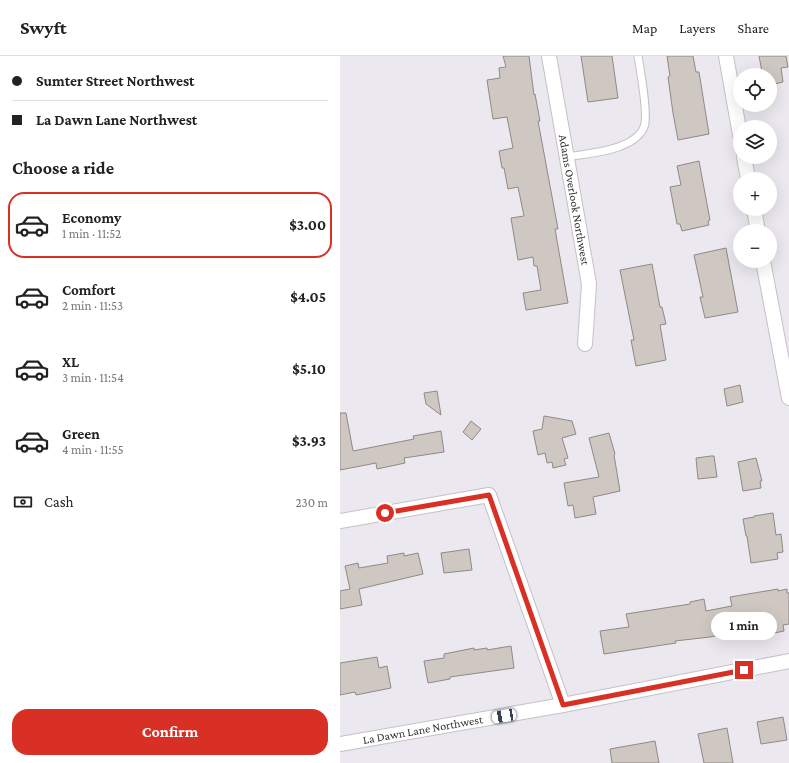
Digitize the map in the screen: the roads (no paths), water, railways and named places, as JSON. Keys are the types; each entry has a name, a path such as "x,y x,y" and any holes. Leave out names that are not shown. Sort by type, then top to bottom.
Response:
{"street":[{"name":"Adams Overlook Northwest","path":"549,56 589,284 585,344"},
{"path":"726,56 737,120"},
{"path":"764,268 789,398"},
{"path":"340,521 489,495 563,705"},
{"name":"La Dawn Lane Northwest","path":"340,744 563,705 789,661"}],"lane":[{"path":"567,157 603,151 621,146 638,137 645,126 644,102 638,56"}]}
